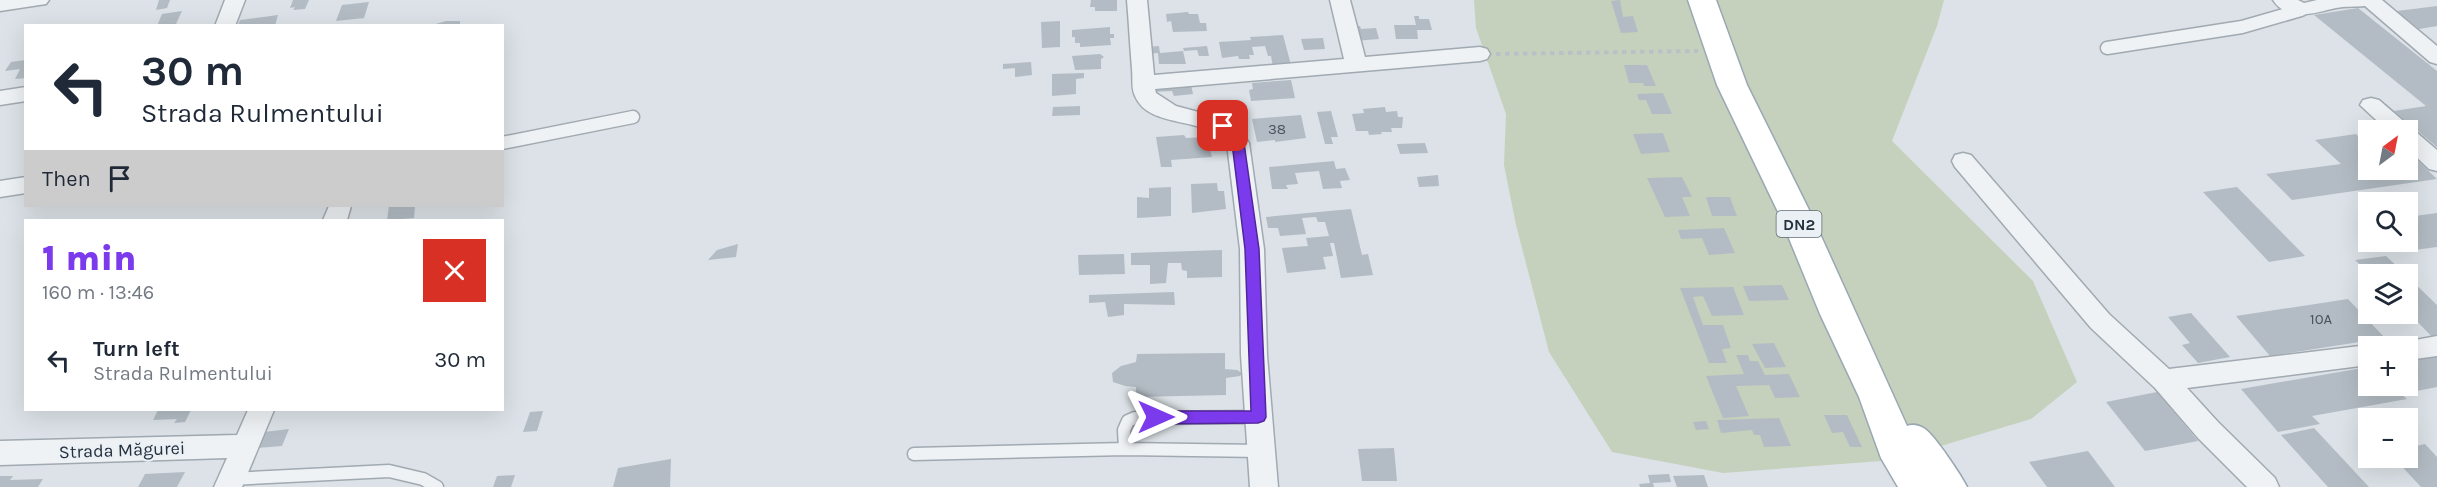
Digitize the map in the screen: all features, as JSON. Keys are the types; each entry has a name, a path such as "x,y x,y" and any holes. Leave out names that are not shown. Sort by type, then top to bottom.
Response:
{"main road":[{"name":"DN2","path":"1702,0 1732,85 1795,214 1837,314 1877,397 1900,458 1919,487"},
{"name":"DN2","path":"1877,397 1948,487"}],"street":[{"path":"0,5 39,0"},
{"path":"226,24 235,0"},
{"path":"1137,0 1145,95 1170,114 1202,119 1223,126 1231,131 1238,143 1252,249 1258,417 1264,487"},
{"path":"1340,0 1356,65"},
{"path":"2283,0 2301,10 2339,1 2369,0 2437,57"},
{"path":"1143,83 1480,54"},
{"path":"0,98 24,94"},
{"path":"2371,105 2388,120"},
{"path":"2418,146 2437,163"},
{"path":"1963,161 2100,321 2164,380 2208,430 2265,487"},
{"path":"0,189 24,185"},
{"path":"2418,349 2437,346"},
{"path":"2164,380 2358,356"},
{"path":"229,483 261,411"},
{"name":"Strada Măgurei","path":"0,453 244,446"}],"lane":[{"path":"2107,48 2242,27 2301,10"},
{"path":"504,143 633,117"},
{"path":"1125,449 1124,430 1128,421 1135,418 1258,417"},
{"path":"914,454 1125,449 1260,451"},
{"path":"229,483 389,471 423,479 437,487"}],"path":[{"path":"1480,54 1720,51"}],"green space":[{"path":"1474,0 1944,0 1937,26 1892,141 2033,281 2077,382 2031,419 1894,460 1723,473 1612,452 1549,352 1516,225 1504,165 1506,114 1476,28"}],"building":[{"path":"159,0 170,0 167,8 156,10"},
{"path":"293,0 309,0 305,9 293,10 295,7 290,8"},
{"path":"1091,0 1117,0 1117,11 1095,11 1095,7 1090,7"},
{"path":"1620,0 1623,17 1633,16 1638,32 1621,33 1611,1"},
{"path":"369,2 364,18 336,21 342,5"},
{"path":"2437,6 2437,26 2419,29 2397,11"},
{"path":"2358,8 2437,71 2437,147 2418,131 2418,120 2405,120 2394,111 2426,106 2314,15"},
{"path":"182,11 176,24 158,24 162,14"},
{"path":"1188,12 1198,14 1200,23 1206,23 1207,31 1173,32 1171,21 1167,22 1166,14"},
{"path":"278,15 276,24 238,24 240,20"},
{"path":"1414,16 1419,16 1419,19 1429,19 1432,30 1417,30 1418,39 1396,39 1394,25 1416,25"},
{"path":"460,21 460,24 436,24"},
{"path":"1060,21 1060,47 1042,48 1041,22"},
{"path":"1360,26 1361,29 1376,28 1379,39 1355,41 1351,27"},
{"path":"1110,27 1110,34 1114,34 1114,38 1110,38 1111,45 1080,47 1080,43 1075,43 1075,37 1072,37 1072,30"},
{"path":"1283,35 1291,65 1273,67 1271,56 1268,56 1265,46 1252,47 1254,55 1249,55 1250,59 1239,59 1238,56 1222,58 1219,42"},
{"path":"1323,38 1325,49 1304,50 1301,39"},
{"path":"1159,46 1160,53 1183,51 1186,64 1159,64 1158,53 1147,54 1147,47"},
{"path":"1207,46 1209,56 1199,56 1197,50 1184,51 1183,48"},
{"path":"1100,54 1104,57 1101,59 1101,69 1075,70 1072,56"},
{"path":"24,60 24,78 15,79 20,69 5,71 11,62"},
{"path":"1031,62 1032,75 1015,77 1015,68 1003,69 1003,64"},
{"path":"1624,65 1647,65 1656,86 1629,83"},
{"path":"1084,73 1084,78 1076,79 1076,94 1052,96 1052,74"},
{"path":"1291,80 1295,98 1251,101 1249,90 1253,89 1252,83"},
{"path":"1191,85 1193,94 1174,96 1172,91 1152,92 1151,88"},
{"path":"1663,93 1672,114 1652,114 1646,100 1639,100 1637,94"},
{"path":"1080,106 1080,115 1052,116 1053,107"},
{"path":"1385,107 1386,112 1397,111 1398,117 1403,117 1402,128 1391,128 1392,132 1369,135 1368,131 1356,131 1352,114 1364,113 1363,109"},
{"path":"1331,111 1338,137 1331,137 1333,144 1325,144 1317,112"},
{"path":"1301,115 1306,138 1257,142 1252,119"},
{"path":"1663,133 1670,152 1641,154 1633,134"},
{"path":"2356,134 2358,136 2358,180 2418,180 2418,161 2437,179 2292,200 2266,174 2341,164 2315,140"},
{"path":"1184,135 1186,138 1207,137 1212,157 1171,160 1172,167 1161,167 1156,137"},
{"path":"1425,143 1428,153 1400,154 1397,144"},
{"path":"1334,161 1336,169 1345,168 1350,180 1340,181 1342,188 1323,189 1319,171 1295,173 1298,184 1286,185 1288,189 1272,189 1269,167"},
{"path":"1438,175 1439,186 1419,187 1417,177"},
{"path":"1682,177 1692,197 1682,197 1690,216 1665,217 1647,178"},
{"path":"1217,183 1218,191 1224,191 1226,209 1192,213 1191,184"},
{"path":"1171,187 1171,216 1137,218 1137,197 1149,198 1149,188"},
{"path":"2237,187 2305,256 2269,262 2203,192"},
{"path":"1706,197 1730,197 1737,216 1712,216"},
{"path":"389,207 415,207 414,218 387,219"},
{"path":"1351,209 1362,255 1368,254 1373,275 1341,278 1334,243 1330,243 1333,256 1323,257 1326,269 1287,273 1282,248 1308,246 1306,238 1329,236 1325,222 1318,222 1316,217 1302,218 1306,234 1280,236 1278,228 1268,228 1266,217"},
{"path":"2437,213 2437,247 2418,250 2418,216"},
{"path":"1724,228 1735,253 1709,255 1702,238 1681,239 1678,230"},
{"path":"738,244 736,257 708,260 717,250"},
{"path":"1222,250 1222,277 1187,278 1187,271 1182,270 1181,263 1168,263 1166,283 1150,284 1150,265 1131,265 1131,253"},
{"path":"1124,254 1125,274 1079,275 1078,255"},
{"path":"2386,256 2394,264 2359,264 2355,260"},
{"path":"1782,285 1789,300 1749,301 1743,286"},
{"path":"1733,287 1744,315 1712,316 1703,296 1693,297 1703,325 1723,325 1731,348 1722,349 1727,363 1709,363 1680,288"},
{"path":"2418,287 2437,305 2437,342 2418,322"},
{"path":"1174,292 1175,305 1124,304 1124,315 1108,317 1105,302 1089,303 1089,295"},
{"path":"2348,299 2358,310 2358,324 2372,324 2383,336 2358,336 2358,342 2270,356 2236,316"},
{"path":"2191,313 2230,357 2198,363 2182,345 2190,343 2168,317"},
{"path":"1774,343 1786,367 1765,368 1752,344"},
{"path":"1225,353 1225,369 1242,373 1240,376 1226,378 1226,395 1136,397 1136,387 1113,382 1112,373 1121,366 1136,362 1137,354"},
{"path":"1736,355 1748,355 1750,361 1758,361 1765,375 1789,374 1800,397 1775,398 1769,385 1736,386 1749,416 1723,418 1706,376 1744,374"},
{"path":"2437,356 2437,387 2418,391 2418,359"},
{"path":"2358,369 2358,396 2403,396 2407,399 2312,416 2320,424 2278,432 2241,389"},
{"path":"2157,392 2198,441 2145,451 2106,402"},
{"path":"158,411 190,411 185,422 174,423 177,419 153,420"},
{"path":"543,411 537,431 523,432 530,412"},
{"path":"1824,415 1847,415 1862,447 1850,447 1843,432 1832,433"},
{"path":"1779,418 1791,446 1764,447 1760,435 1754,435 1752,430 1721,433 1717,420"},
{"path":"1706,421 1709,429 1696,430 1693,422"},
{"path":"2314,428 2369,487 2328,487 2281,435"},
{"path":"289,429 282,446 257,448 264,432"},
{"path":"2425,444 2437,457 2437,487 2421,487 2403,468 2418,468 2418,446"},
{"path":"1394,448 1397,481 1362,481 1358,449"},
{"path":"2088,451 2115,487 2047,487 2029,462"},
{"path":"671,459 670,487 613,487 618,468"},
{"path":"185,472 177,487 138,487 145,474"},
{"path":"1669,474 1671,482 1653,483 1654,487 1640,487 1639,484 1650,483 1648,475"},
{"path":"515,475 511,487 493,487 497,476"},
{"path":"1704,475 1708,487 1677,487 1673,476"},
{"path":"0,476 13,476 10,480 43,479 38,487 0,487"}],"route":[{"path":"1156,417 1258,417 1252,249 1238,143 1231,131 1223,126"}]}
